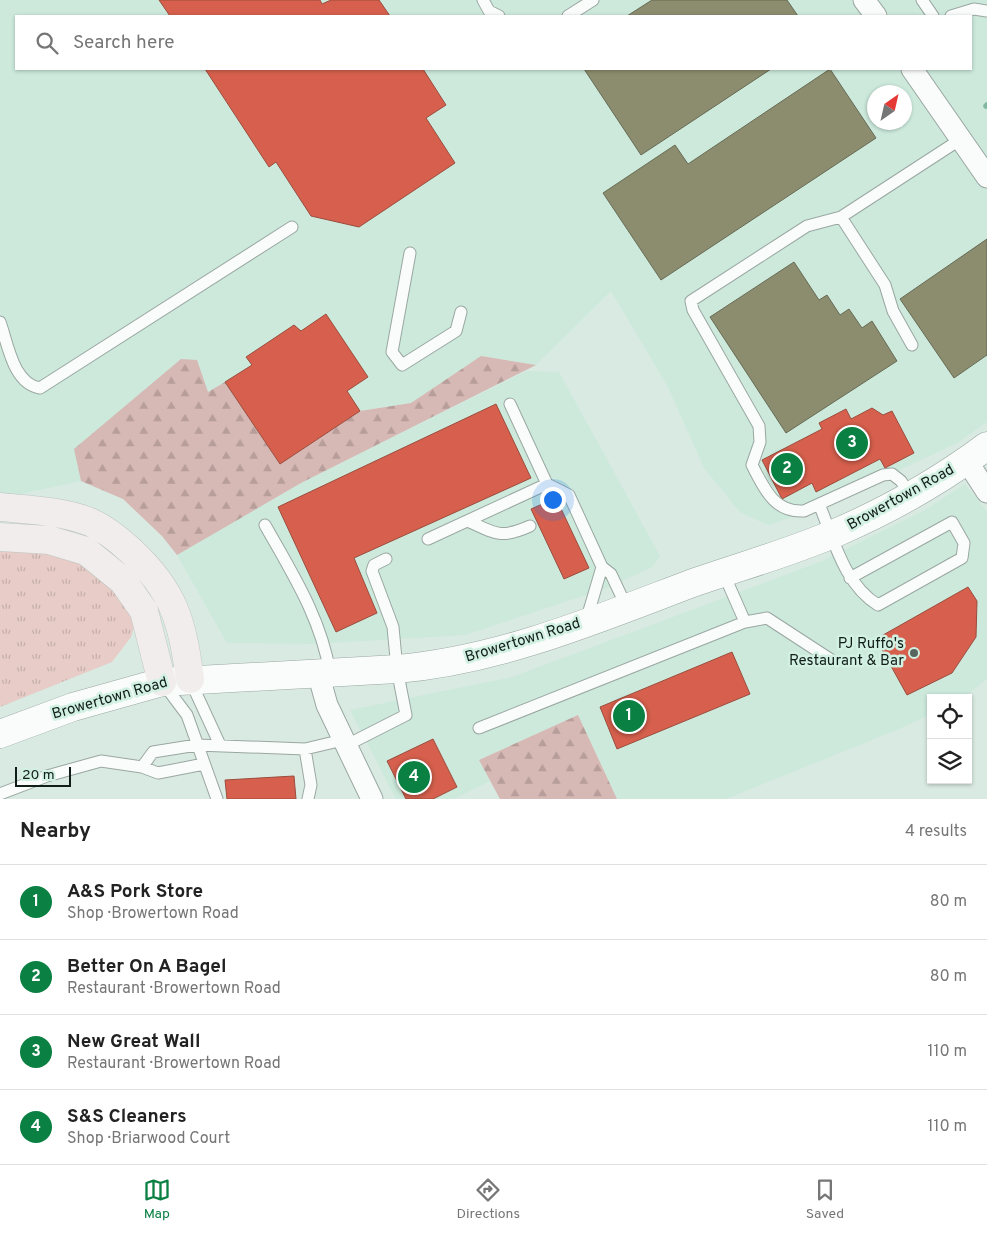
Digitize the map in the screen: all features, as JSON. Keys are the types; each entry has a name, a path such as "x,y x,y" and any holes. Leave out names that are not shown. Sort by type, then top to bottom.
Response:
{"highway":[{"path":"0,507 44,511 90,522 123,544 148,566 166,589 182,633 190,679"},
{"path":"0,536 49,540 86,551 123,581 144,611 162,682"}],"street":[{"path":"864,0 875,15"},
{"path":"913,70 987,177"},
{"path":"977,454 987,492"},
{"name":"Browertown Road","path":"0,734 72,707 162,682 397,669 440,664 507,650 831,535 910,495 977,454"},
{"path":"324,673 327,705 372,799"}],"lane":[{"path":"483,0 489,10 497,15"},
{"path":"570,15 594,0"},
{"path":"922,0 932,15"},
{"path":"954,15 974,8 987,11"},
{"path":"910,495 901,481 892,474 883,475 804,510 793,512 779,506 767,495 752,465 760,442 759,426 692,310 691,301 807,226 841,217 961,139"},
{"path":"841,217 885,285 893,311 912,345"},
{"path":"0,322 22,379 31,386 40,388 292,228"},
{"path":"410,253 392,352 402,365 456,331 461,312"},
{"path":"510,404 547,484 569,495 602,567 611,574 627,608"},
{"path":"428,540 547,484"},
{"path":"818,504 850,578 864,596 878,605 962,558 964,543 952,522 850,578"},
{"path":"468,520 501,536 530,526"},
{"path":"265,525 314,615 326,649 324,673"},
{"path":"142,767 153,752 197,745 304,749 344,743 406,715 397,669 393,627 372,571 374,565 386,559"},
{"path":"585,623 602,567"},
{"path":"723,572 744,622"},
{"path":"479,728 744,622 767,618 833,661"},
{"path":"190,679 220,745"},
{"path":"162,682 188,715 217,799"},
{"path":"304,749 311,785 308,799"},
{"path":"0,794 46,776 102,761 142,767 158,773 204,764"}],"shaded area":[{"path":"0,0 987,0 987,422 959,442 817,509 768,525 740,512 704,468 668,387 611,291 536,365 481,356 411,403 360,411 280,464 225,383 208,393 197,361 75,449 81,481 11,496 0,494"},
{"path":"526,371 559,372 660,556 652,567 610,587 466,635 312,644 227,643 177,555 301,483"},
{"path":"965,484 987,512 987,679 968,694 927,694 927,716 726,799 617,799 578,715 479,760 490,781 454,799 396,799 350,710 512,677 822,561 925,510"}],"green space":[{"path":"481,356 536,365 301,483 177,555 162,536 123,499 81,481 74,449 181,359 197,360 208,392 225,382 280,464 360,411 411,403"},
{"path":"17,544 78,556 117,590 136,621 131,637 112,662 0,707 0,552"},
{"path":"578,715 617,799 500,799 479,760"}],"building: Shops":[{"path":"159,0 320,0 322,4 331,0 379,0 389,15 169,15"},
{"path":"206,70 424,70 446,105 426,118 455,163 359,227 311,216 276,162 269,167"},
{"path":"326,314 368,377 347,391 360,411 280,464 225,382 252,365 246,357 294,325 301,331"},
{"path":"496,404 531,478 354,558 377,613 336,632 278,507"},
{"path":"872,408 883,415 892,411 914,453 885,468 880,459 816,492 812,483 782,499 762,460 822,429 819,423 846,409 851,419"},
{"path":"556,498 589,568 564,579 531,509"},
{"path":"968,587 977,601 976,637 952,673 907,695 876,639"},
{"path":"732,652 750,694 617,749 600,707"},
{"path":"433,739 457,787 433,799 406,799 387,761"},
{"path":"294,776 296,799 227,799 225,780"}],"building: Industry":[{"path":"652,0 787,0 797,15 629,15"},
{"path":"585,70 769,70 641,155"},
{"path":"829,70 831,70 867,125 867,130 871,130 876,138 661,280 603,193 675,145 688,164"},
{"path":"987,239 987,355 954,378 900,299"},
{"path":"794,262 819,300 827,295 840,315 849,309 862,328 872,321 897,361 786,433 710,317"}],"place":[{"name":"New Great Wall","path":"852,443"},
{"name":"Better On A Bagel","path":"787,469"},
{"name":"PJ Ruffo's Restaurant & Bar","path":"914,653"},
{"name":"A&S Pork Store","path":"629,716"},
{"name":"S&S Cleaners","path":"414,777"}]}
